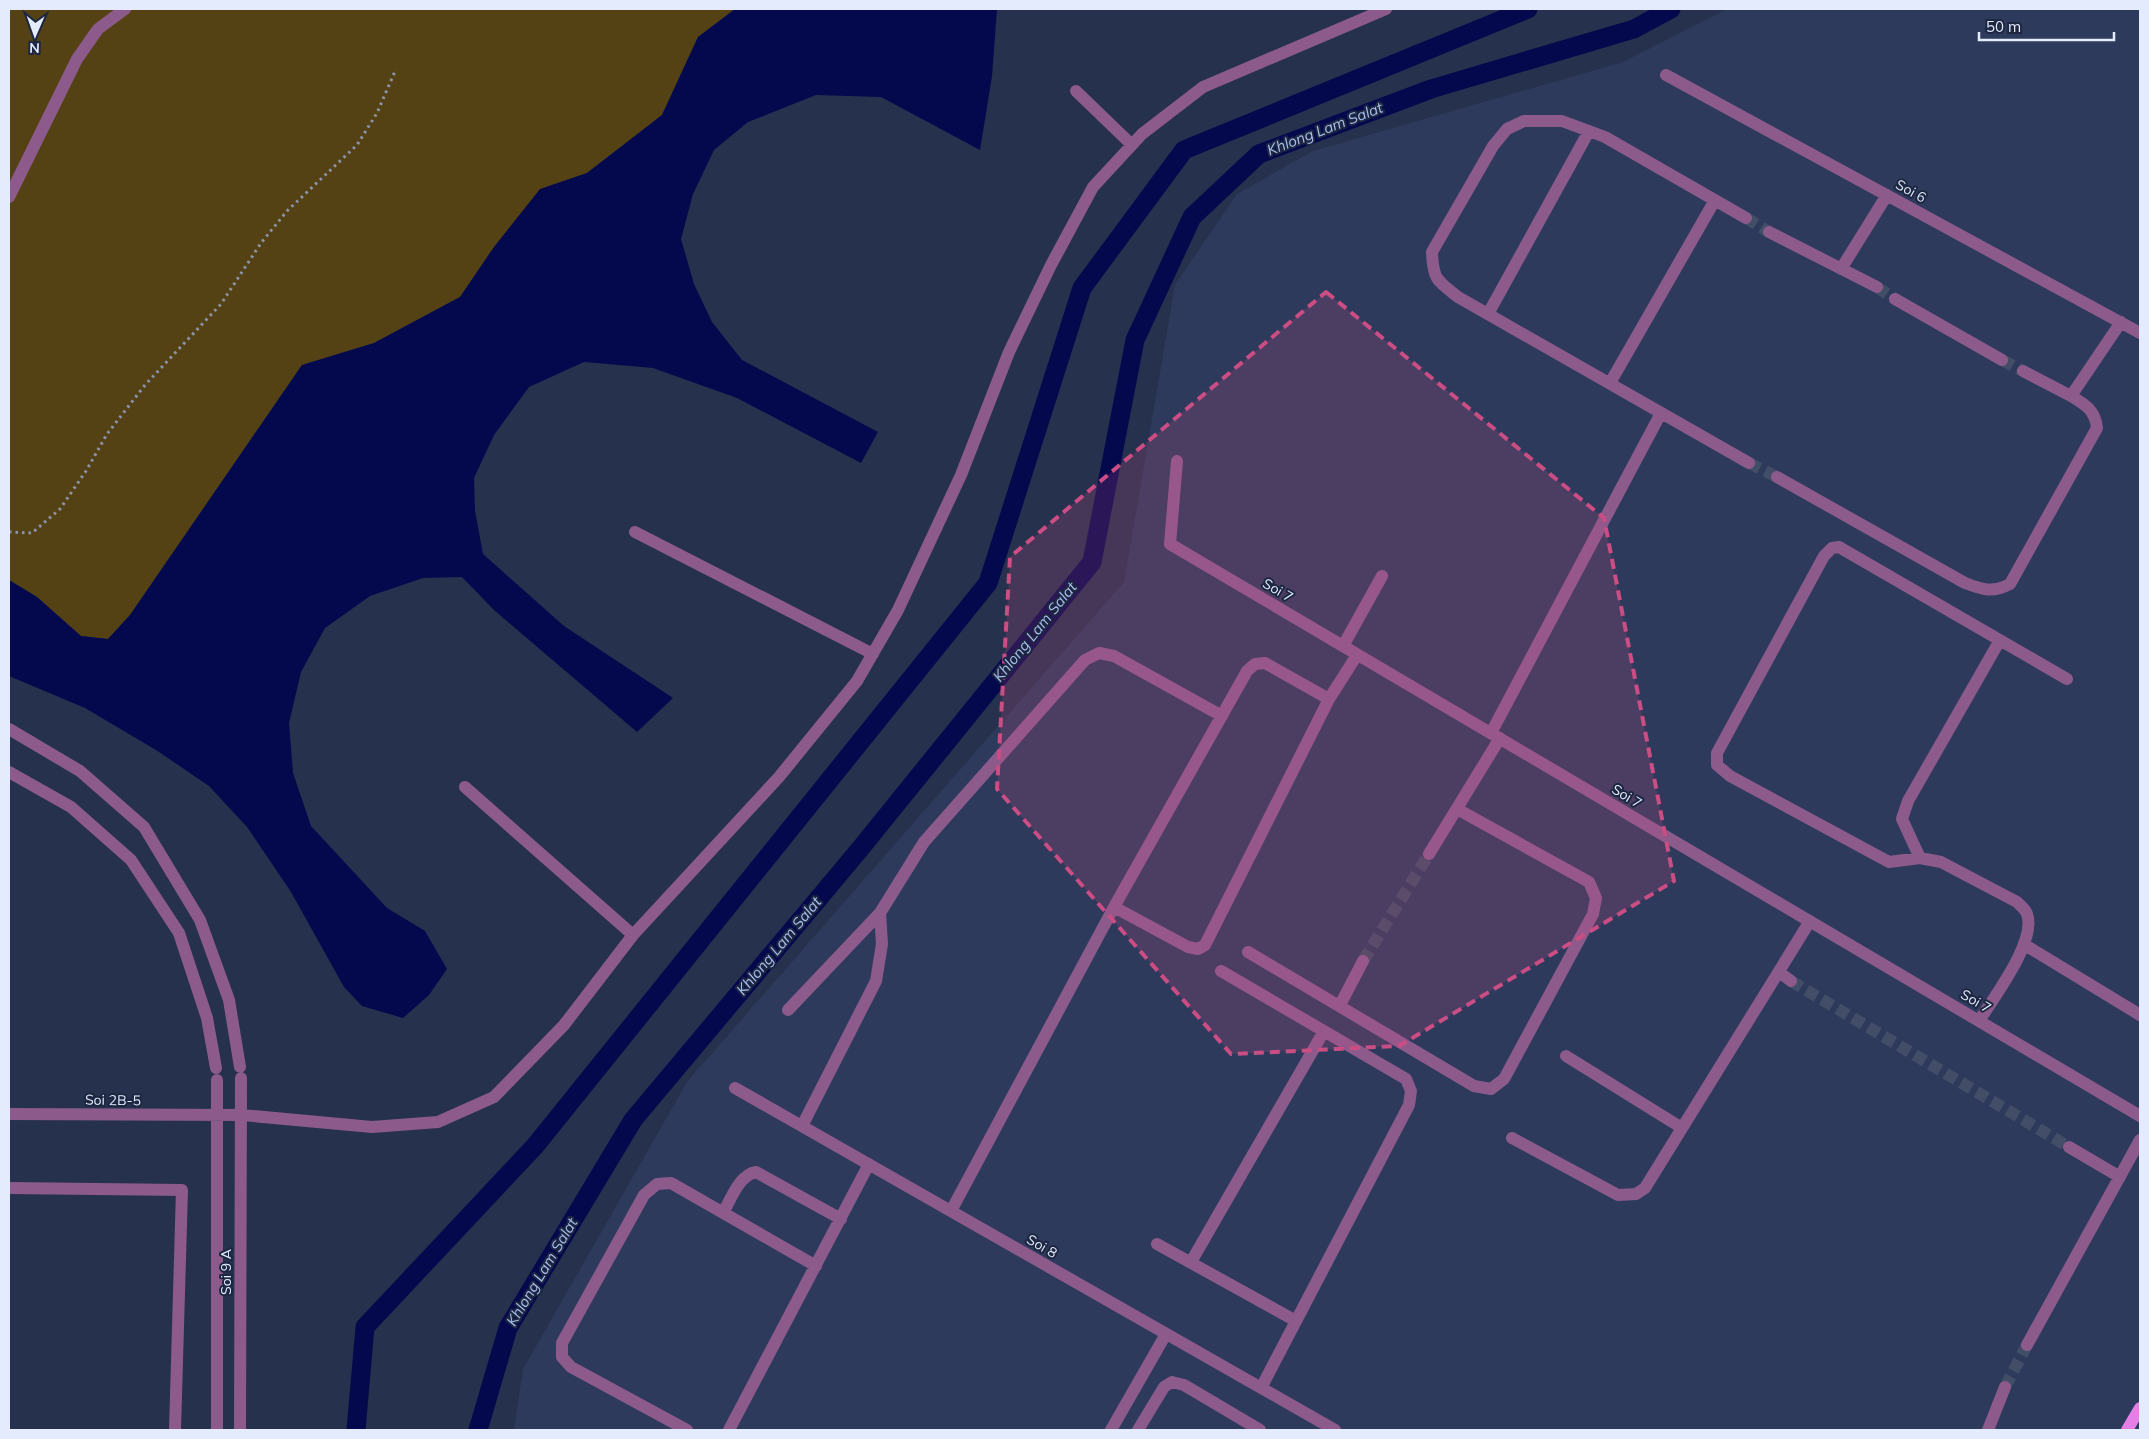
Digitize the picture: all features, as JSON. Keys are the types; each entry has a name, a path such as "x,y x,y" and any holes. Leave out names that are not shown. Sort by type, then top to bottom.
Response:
{"main road":[{"path":"2127,1430 2140,1408"}],"street":[{"path":"9,197 77,59 98,29 126,9"},
{"name":"Soi 2B-5","path":"9,1114 242,1115 382,1126 438,1122 494,1097 564,1025 633,935 779,777 857,681 898,610 957,484 1009,352 1051,265 1093,187 1142,134 1203,87 1386,9"},
{"name":"Soi 6","path":"1666,76 2140,333"},
{"path":"1076,92 1132,145"},
{"path":"1746,218 1605,137 1562,121 1524,121 1507,129 1493,146 1432,252 1432,267 1436,280 1458,297 1749,463"},
{"path":"1488,314 1589,131"},
{"path":"1841,269 1886,195"},
{"path":"1610,383 1714,200"},
{"path":"1769,232 1877,287"},
{"path":"1896,299 2002,360"},
{"path":"2071,396 2121,322"},
{"path":"1777,477 1965,583 1986,591 2000,590 2010,584 2097,428 2096,416 2090,407 2023,371"},
{"path":"1429,854 1457,809 1496,736 1661,413"},
{"name":"Soi 7","path":"1177,461 1170,544 2140,1116"},
{"path":"635,532 873,654"},
{"path":"1980,1021 2025,946 2029,927 2027,913 2017,902 1941,862 1920,858 1889,862 1856,846 1730,776 1718,765 1717,753 1824,556 1832,548 1839,548 2067,679"},
{"path":"1343,646 1382,576"},
{"path":"1920,858 1902,819 1908,802 2000,640"},
{"path":"788,1010 880,913 924,842 1085,660 1099,653 1114,656 1222,716"},
{"path":"1114,907 1188,947 1198,949 1205,945 1329,699 1357,655"},
{"path":"951,1211 1114,907 1247,671 1255,664 1265,664 1329,699"},
{"name":"Soi 9 A","path":"9,729 80,771 144,827 200,920 229,1000 240,1073 242,1115 240,1430"},
{"name":"Soi 9 A","path":"9,772 71,807 131,860 179,934 207,1018 216,1074 217,1430"},
{"path":"465,787 633,935"},
{"path":"1248,952 1474,1086 1492,1089 1504,1079 1593,914 1596,898 1589,882 1457,809"},
{"path":"802,1126 876,981 882,944 880,913"},
{"path":"1512,1138 1618,1194 1636,1194 1645,1188 1810,921"},
{"path":"2025,946 2140,1015"},
{"path":"1340,1005 1363,961"},
{"path":"1221,971 1406,1079 1411,1091 1409,1105 1261,1388"},
{"path":"1779,972 1791,981"},
{"path":"1191,1262 1324,1031"},
{"path":"1566,1056 1682,1128"},
{"name":"Soi 8","path":"735,1088 1335,1430"},
{"path":"2027,1344 2140,1140"},
{"path":"2069,1146 2120,1177"},
{"path":"729,1430 869,1164"},
{"path":"723,1213 743,1179 750,1173 756,1172 840,1219"},
{"path":"687,1430 571,1367 562,1357 562,1343 644,1195 657,1184 671,1183 816,1266"},
{"path":"9,1188 182,1190 175,1430"},
{"path":"1157,1244 1296,1320"},
{"path":"1111,1430 1166,1334"},
{"path":"1138,1430 1164,1387 1172,1382 1184,1385 1260,1430"},
{"path":"1988,1430 2005,1387"}],"path":[{"path":"9,532 32,533 60,509 86,471 107,434 145,385 221,304 260,242 287,211 357,145 377,113 396,69"}],"highlighted area":[{"path":"1326,292 1604,518 1674,881 1399,1046 1231,1054 997,789 1010,557"}],"shaded area":[{"path":"9,9 735,9 698,37 662,115 587,173 540,190 494,247 460,297 374,343 302,365 130,615 108,639 81,636 37,597 9,580"},
{"path":"735,9 997,9 992,76 980,150 881,97 816,95 748,122 714,150 693,194 681,239 694,284 712,322 742,360 878,432 861,463 737,398 653,368 584,362 529,387 494,435 474,478 475,511 483,554 564,626 673,698 637,732 494,610 462,577 423,578 370,596 325,628 301,672 289,723 293,773 311,826 387,908 425,931 447,969 429,995 403,1018 362,1006 344,987 291,892 247,827 209,786 156,750 85,708 9,676 9,580 37,597 81,636 108,639 130,615 302,365 374,343 460,297 494,247 540,189 587,173 662,115 698,37"},
{"path":"1727,9 2140,9 2140,1430 514,1430 523,1369 687,1082 1124,582 1175,285 1237,194 1313,151 1623,62"}],"waterway":[{"path":"356,1430 365,1327 535,1146 988,583 1082,288 1184,150 1528,9"},
{"name":"Khlong Lam Salat","path":"478,1430 508,1328 633,1120 860,849 1092,562 1135,340 1192,217 1259,154 1431,89 1634,29 1671,9"}],"tunnel":[{"path":"1746,218 1769,232"},
{"path":"1877,287 1895,299"},
{"path":"2002,360 2023,371"},
{"path":"1749,463 1777,477"},
{"path":"1363,961 1429,854"},
{"path":"1791,981 2069,1147"},
{"path":"2005,1387 2027,1345"}]}
